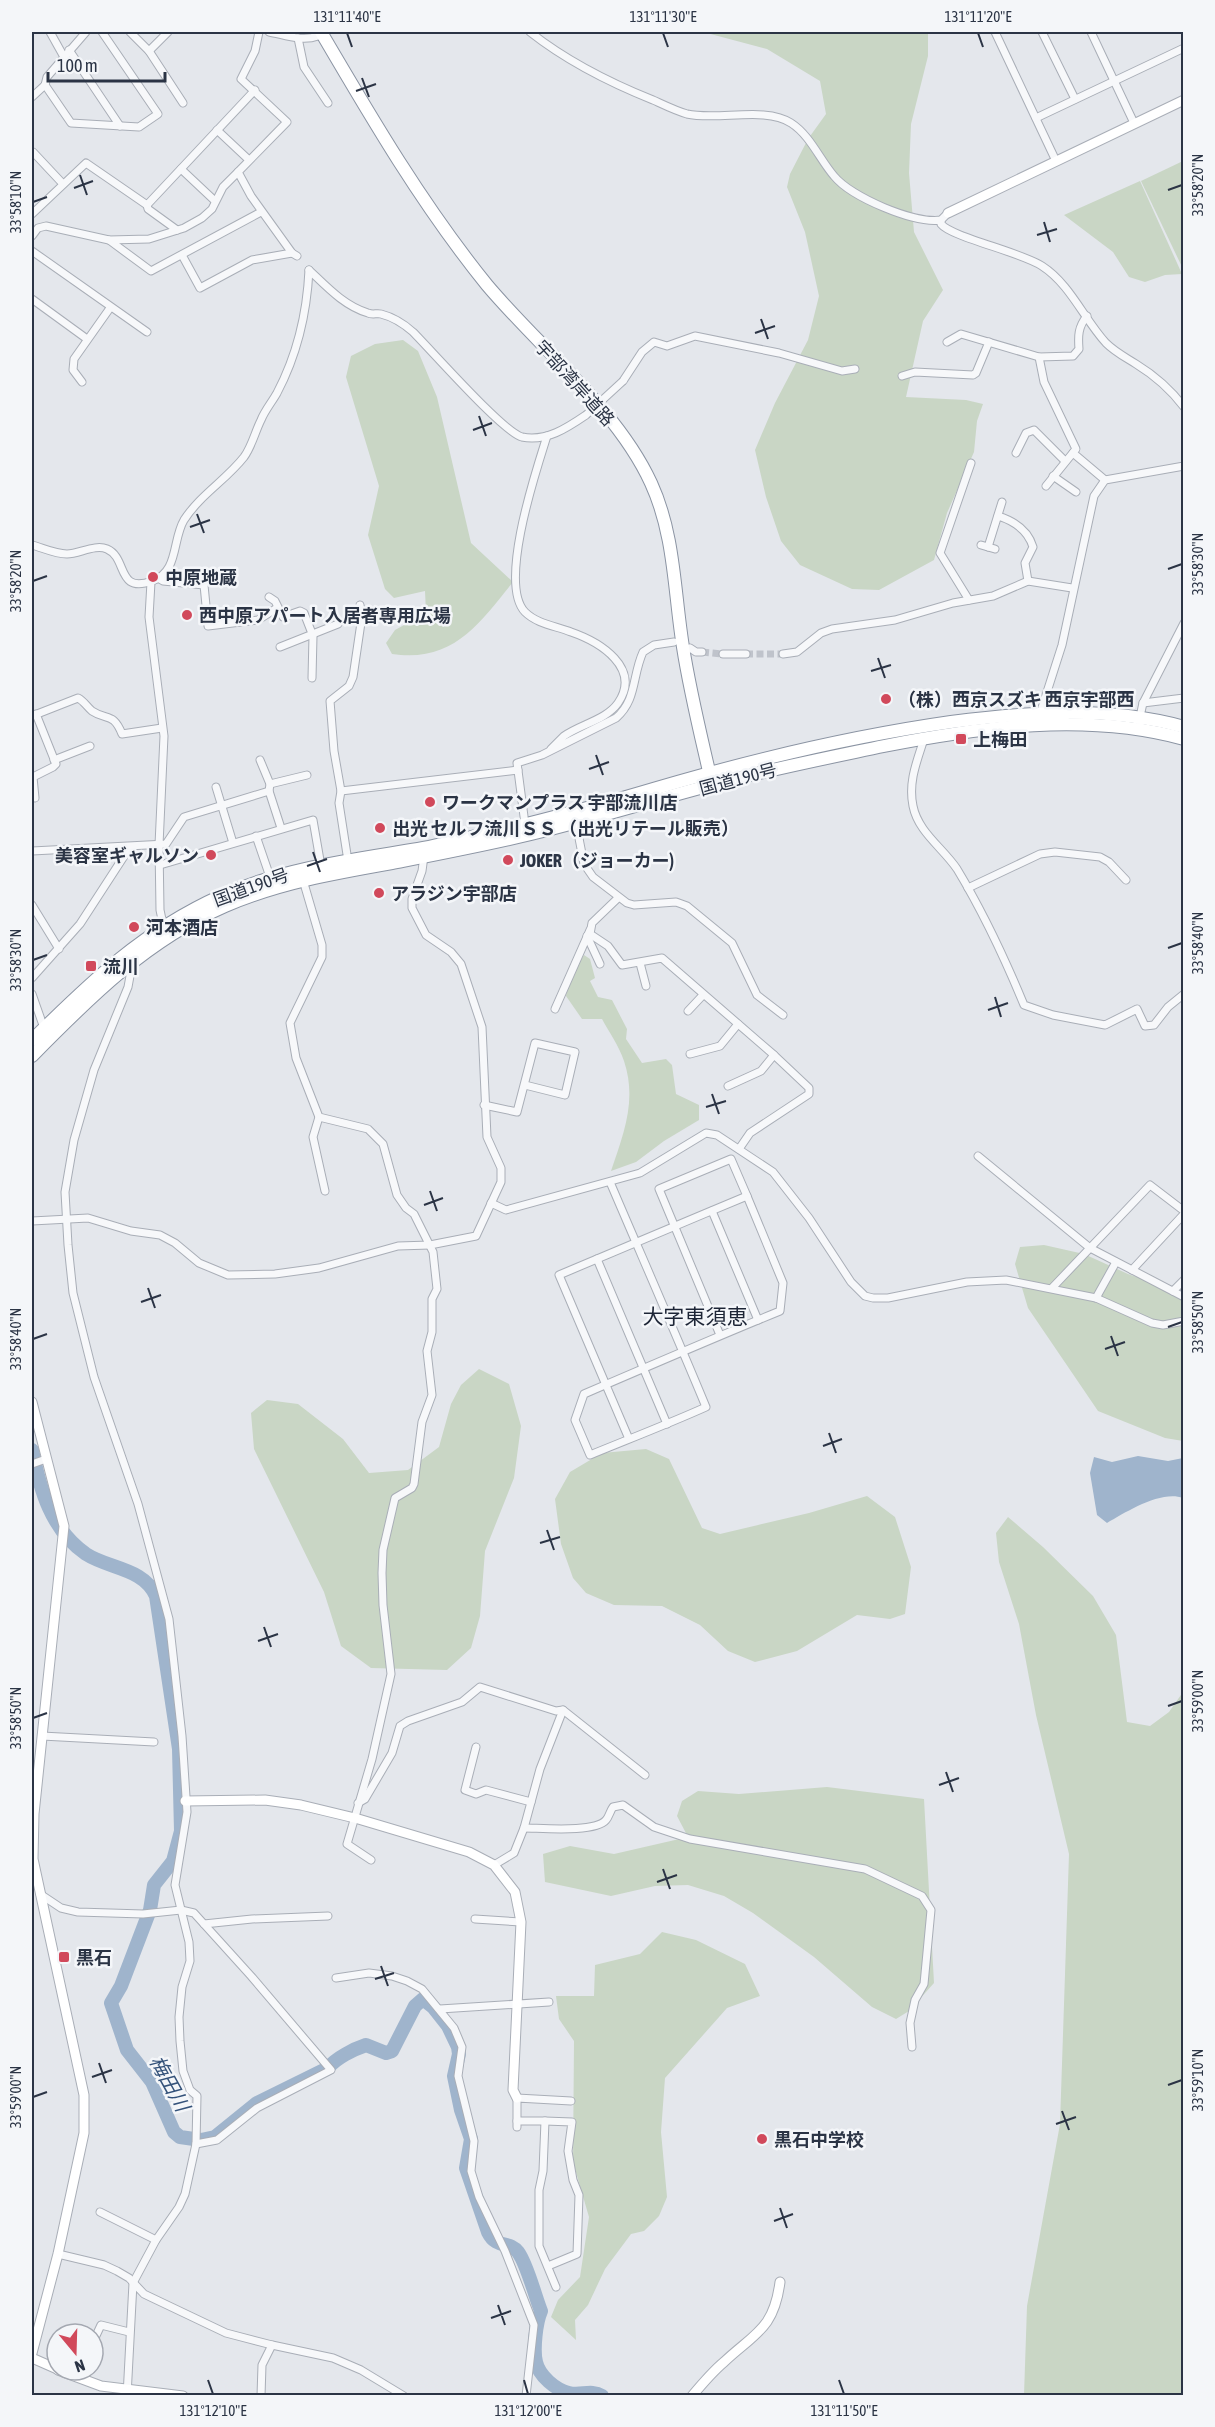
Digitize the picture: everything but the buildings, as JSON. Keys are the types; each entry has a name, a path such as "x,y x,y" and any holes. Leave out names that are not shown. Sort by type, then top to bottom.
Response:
{"highway":[{"name":"宇部湾岸道路","path":"320,34 389,147 446,232 508,309 615,426 643,468 656,494 667,529 687,676 711,779"},
{"name":"国道190号","path":"32,1056 93,994 165,932 200,906 243,887 288,873 348,861 424,852 525,824 711,779 855,739 927,726 1007,715 1076,724 1138,723 1184,727"},
{"name":"国道190号","path":"32,1040 111,964 165,932 254,895 303,880 424,852 576,823 711,779 924,738 1040,719"},
{"name":"国道190号","path":"1138,723 1184,739"}],"street":[{"path":"50,32 120,126"},
{"path":"32,97 45,85 47,78 66,53 86,32"},
{"path":"45,85 71,123 139,127 158,114 102,32"},
{"path":"130,32 149,51 183,103"},
{"path":"149,51 168,32"},
{"path":"32,237 38,228 46,226 110,240 149,239 177,230 202,218 212,208 223,187 287,122 241,79 255,51 259,32"},
{"path":"269,32 310,39 320,34"},
{"path":"531,32 556,52 602,79 688,114 770,116 790,122 804,134 835,177 849,191 919,220 941,220 948,213 1184,100"},
{"path":"995,32 1056,161"},
{"path":"1042,32 1075,99"},
{"path":"1091,32 1134,123"},
{"path":"298,38 304,67 328,104"},
{"path":"1035,118 1184,48"},
{"path":"147,205 255,90"},
{"path":"218,130 249,160"},
{"path":"32,154 33,152 63,184"},
{"path":"32,214 86,163 147,205 148,209 177,230"},
{"path":"181,169 215,201"},
{"path":"182,255 200,288 252,260 294,255 261,212 238,172"},
{"path":"110,240 151,271 261,212"},
{"path":"941,220 943,227 948,230 988,243 1043,266 1059,281 1099,334 1115,351 1146,370 1170,390 1184,407"},
{"path":"32,250 110,308 147,332"},
{"path":"165,932 160,910 159,845 162,728 149,617 155,580 173,561 176,537 190,512 244,457 261,420 277,393 296,346 308,290 309,270 346,303 367,313 382,314 405,326 499,420 517,435 524,437 547,436 562,430 586,415 623,381 642,352 654,342 667,346 695,336 779,353 842,371 855,369"},
{"path":"32,299 87,339"},
{"path":"82,382 73,370 74,359 110,308"},
{"path":"947,342 961,333 1039,357 1060,357 1077,353 1080,325 1087,316"},
{"path":"902,376 915,372 973,375 976,373 988,342"},
{"path":"1039,357 1044,382 1076,449 1046,486"},
{"path":"1016,453 1026,432 1034,430 1065,460"},
{"path":"525,824 517,762 542,755 564,736 609,712 618,703 624,690 625,678 622,667 609,652 573,632 534,618 525,612 515,591 523,522 547,436"},
{"path":"1073,453 1105,480"},
{"path":"969,600 940,553 971,463"},
{"path":"1040,719 1062,645 1072,588 1094,496 1101,483 1105,480 1184,466"},
{"path":"1053,476 1076,492"},
{"path":"988,547 1002,502"},
{"path":"998,516 1016,524 1029,537 1033,547 1025,568 1028,581"},
{"path":"32,545 60,554 104,548 116,558 126,579 131,582 155,580 204,585 208,626 258,620 278,608"},
{"path":"783,654 797,652 822,633 832,629 895,620 969,600 993,596 1028,581 1072,588"},
{"path":"269,597 275,601 283,617 300,611 304,613 313,636 312,678"},
{"path":"348,861 339,803 341,791 334,751 330,701 349,686 353,677 362,616 360,605"},
{"path":"1138,723 1143,703 1184,623"},
{"path":"280,648 338,624"},
{"path":"551,749 570,742 623,712 633,693 643,652 654,645 674,642"},
{"path":"690,648 696,652 702,652"},
{"path":"723,654 746,654"},
{"path":"35,798 33,777 53,768 56,764 34,715 78,698 94,713 112,718 122,734 162,728"},
{"path":"1143,703 1184,698"},
{"path":"924,738 911,781 913,807 921,826 950,859 968,888 1024,1005 1029,1009 1080,1022 1105,1025 1137,1009 1145,1026 1154,1025 1168,1007 1184,994"},
{"path":"54,760 90,746"},
{"path":"260,760 281,828"},
{"path":"341,791 518,770"},
{"path":"32,851 166,844 184,817 307,775"},
{"path":"216,787 233,843"},
{"path":"160,865 313,820 321,866"},
{"path":"576,823 587,872 618,898 634,905 676,902 687,906 732,943 758,995 783,1015"},
{"path":"256,836 268,871"},
{"path":"32,978 80,924 130,847"},
{"path":"32,1221 88,1218 131,1231 165,1236 199,1263 228,1275 275,1274 319,1268 398,1246 430,1245 476,1236 501,1182 501,1168 487,1137 482,1027 466,977 457,958 426,935 412,908 412,899 422,871 424,852"},
{"path":"968,888 1040,854 1056,852 1100,857 1109,862 1126,880"},
{"path":"303,880 320,934 322,957 290,1023 296,1058 319,1117 313,1137 325,1191"},
{"path":"555,1009 598,915 618,898"},
{"path":"32,905 59,949"},
{"path":"588,933 608,946 622,965 662,958 806,1084 809,1094 750,1133 739,1149"},
{"path":"588,933 600,964"},
{"path":"640,963 646,986"},
{"path":"127,965 130,976 128,987 94,1070 74,1140 65,1192 66,1218 73,1293 94,1377 138,1504 169,1619 182,1736 186,1829 177,1863 175,1885 189,1942 190,1961 182,1987 180,2041 183,2071 190,2090 197,2096 196,2141 185,2194 156,2240 133,2283 127,2393"},
{"path":"32,994 44,1028"},
{"path":"688,1011 703,995"},
{"path":"690,1054 720,1046 738,1024"},
{"path":"484,1105 517,1112 535,1043 576,1052 566,1095 525,1085"},
{"path":"728,1086 761,1071 774,1055"},
{"path":"319,1117 368,1130 383,1144 397,1195 406,1208 414,1214 433,1252 437,1289 432,1299 432,1332 427,1351 432,1395 422,1422 414,1484 412,1488 395,1498 385,1542 383,1605 391,1674 372,1759 346,1844 371,1860"},
{"path":"492,1203 506,1210 640,1173 706,1133 717,1135 773,1172 809,1218 860,1292 873,1299 984,1280 1014,1281 1096,1298 1152,1323 1163,1325 1184,1321"},
{"path":"978,1156 1090,1248 1184,1297"},
{"path":"610,1182 683,1352 706,1407 590,1455 575,1420 584,1394 683,1352 720,1335 780,1311 783,1283 731,1159 659,1189 720,1335"},
{"path":"1052,1288 1150,1185 1184,1213 1132,1270"},
{"path":"629,1440 559,1275 747,1196"},
{"path":"712,1211 758,1320"},
{"path":"597,1259 667,1424"},
{"path":"1096,1298 1116,1262"},
{"path":"1173,1291 1184,1280"},
{"path":"32,1402 38,1462 64,1526 42,1736 35,1764 32,1849 36,1892 84,2095 85,2111 84,2133 58,2254 32,2354"},
{"path":"358,1803 365,1799 392,1753 400,1726 462,1701 480,1687 556,1711 562,1710 645,1775"},
{"path":"494,1865 514,1853 524,1828 540,1769 562,1710"},
{"path":"42,1736 154,1742"},
{"path":"476,1747 465,1790 476,1794 486,1790 531,1802"},
{"path":"185,1801 265,1800 301,1805 355,1818 469,1852 494,1865 515,1892 521,1922 513,2090 517,2098 517,2124 544,2121 572,2122 569,2164 579,2195 577,2254 548,2266"},
{"path":"524,1828 585,1828 602,1823 607,1819 612,1807 623,1805 654,1827 690,1839 865,1869 922,1896 931,1910 924,1984 915,2000 910,2023 912,2047"},
{"path":"36,1892 61,1908 78,1912 152,1914 181,1910 194,1913 329,2067 264,2103 217,2140 196,2141"},
{"path":"204,1924 252,1919 328,1916"},
{"path":"475,1919 521,1922"},
{"path":"336,1978 369,1973 392,1976 422,1989 440,2008 454,2028 462,2047 458,2076 473,2132 471,2171 479,2197 534,2325 526,2396"},
{"path":"440,2008 549,2002"},
{"path":"517,2098 571,2101"},
{"path":"544,2121 543,2171 539,2190 539,2246 556,2286"},
{"path":"100,2212 156,2240"},
{"path":"58,2254 104,2265 129,2278 144,2294 208,2325 272,2345 333,2358 361,2370 404,2396"},
{"path":"692,2396 723,2362 766,2326 776,2304 780,2282"},
{"path":"105,2326 129,2332"},
{"path":"261,2396 262,2365 272,2345"},
{"path":"94,2382 127,2393 183,2396"}],"green space":[{"path":"703,32 928,32 928,56 911,124 909,173 914,232 943,290 923,321 906,397 966,400 983,404 977,421 974,452 947,513 934,560 879,590 852,589 800,565 781,541 766,497 755,450 775,403 808,340 819,296 805,232 787,187 790,174 808,139 826,114 820,81 767,49"},
{"path":"1183,161 1183,269 1141,181"},
{"path":"1140,181 1182,274 1165,275 1145,282 1129,277 1113,252 1064,215"},
{"path":"403,340 418,351 437,397 471,543 513,582 476,626 463,637 432,652 413,655 392,654 386,643 395,630 426,613 425,591 394,598 385,589 368,535 379,486 346,377 351,356 375,344"},
{"path":"584,955 590,959 595,978 590,981 598,997 612,1000 627,1029 626,1039 642,1063 666,1059 672,1065 676,1094 699,1105 699,1120 664,1141 636,1162 611,1171 627,1116 628,1075 619,1050 602,1019 582,1019 566,996 569,978"},
{"path":"1044,1245 1084,1254 1128,1274 1177,1291 1183,1296 1183,1441 1165,1438 1098,1411 1028,1308 1015,1264 1020,1247"},
{"path":"479,1369 509,1384 521,1426 514,1478 485,1551 480,1616 471,1648 447,1670 371,1668 341,1646 324,1592 254,1449 251,1413 267,1400 298,1404 343,1439 369,1473 408,1470 439,1447 451,1404 461,1385"},
{"path":"646,1449 669,1459 702,1528 720,1534 809,1513 867,1496 895,1517 911,1567 905,1614 890,1619 857,1615 797,1651 755,1662 728,1651 700,1625 662,1606 614,1605 586,1593 573,1578 561,1544 555,1499 570,1472 602,1453"},
{"path":"1008,1517 1043,1547 1093,1596 1116,1635 1127,1722 1150,1726 1169,1712 1183,1692 1183,2395 1024,2395 1027,2306 1060,2124 1069,1854 1036,1715 1019,1624 999,1562 996,1533"},
{"path":"827,1787 924,1799 934,1983 909,2011 896,2019 872,2007 814,1957 753,1913 724,1896 688,1885 655,1886 611,1896 545,1882 543,1854 570,1846 614,1854 688,1837 677,1816 682,1801 698,1791 739,1794"},
{"path":"662,1932 696,1940 745,1964 760,1996 727,2008 665,2078 661,2132 667,2197 659,2216 644,2231 631,2234 605,2269 588,2305 575,2320 576,2340 551,2317 558,2300 580,2277 589,2217 573,2162 574,2041 559,2019 556,1996 594,1996 595,1965 640,1954"}],"water":[{"path":"1138,1456 1168,1461 1183,1458 1183,1498 1174,1496 1154,1499 1107,1523 1097,1515 1090,1473 1094,1457 1112,1462"}],"waterway":[{"name":"梅田川","path":"32,1450 43,1494 64,1533 86,1554 135,1574 150,1587 156,1596 179,1749 181,1831 173,1861 154,1885 150,1910 121,1986 111,2003 127,2050 152,2082 174,2132 180,2137 201,2140 215,2137 257,2103 328,2068 351,2051 366,2045 386,2053 392,2051 415,2006 423,1999 433,2007 448,2026 458,2047 459,2054 454,2076 461,2110 471,2139 466,2168 488,2232 495,2241 511,2246 518,2252 528,2272 541,2311 535,2343 538,2367 549,2382 564,2391 573,2394 594,2393 602,2396"}],"tunnel":[{"path":"702,652 723,654"},
{"path":"746,654 783,654"}],"place":[{"name":"中原地蔵","path":"153,577"},
{"name":"西中原アパート入居者専用広場","path":"187,615"},
{"name":"（株）西京スズキ 西京宇部西","path":"886,699"},
{"name":"上梅田","path":"961,739"},
{"name":"ワークマンプラス 宇部流川店","path":"430,802"},
{"name":"出光 セルフ流川ＳＳ （出光リテール販売）","path":"380,828"},
{"name":"美容室ギャルソン","path":"211,855"},
{"name":"JOKER（ジョーカー)","path":"508,860"},
{"name":"アラジン宇部店","path":"379,893"},
{"name":"河本酒店","path":"134,927"},
{"name":"流川","path":"91,966"},
{"name":"黒石","path":"64,1957"},
{"name":"黒石中学校","path":"762,2139"}],"district":[{"name":"大字東須恵","path":"695,1316"}]}
